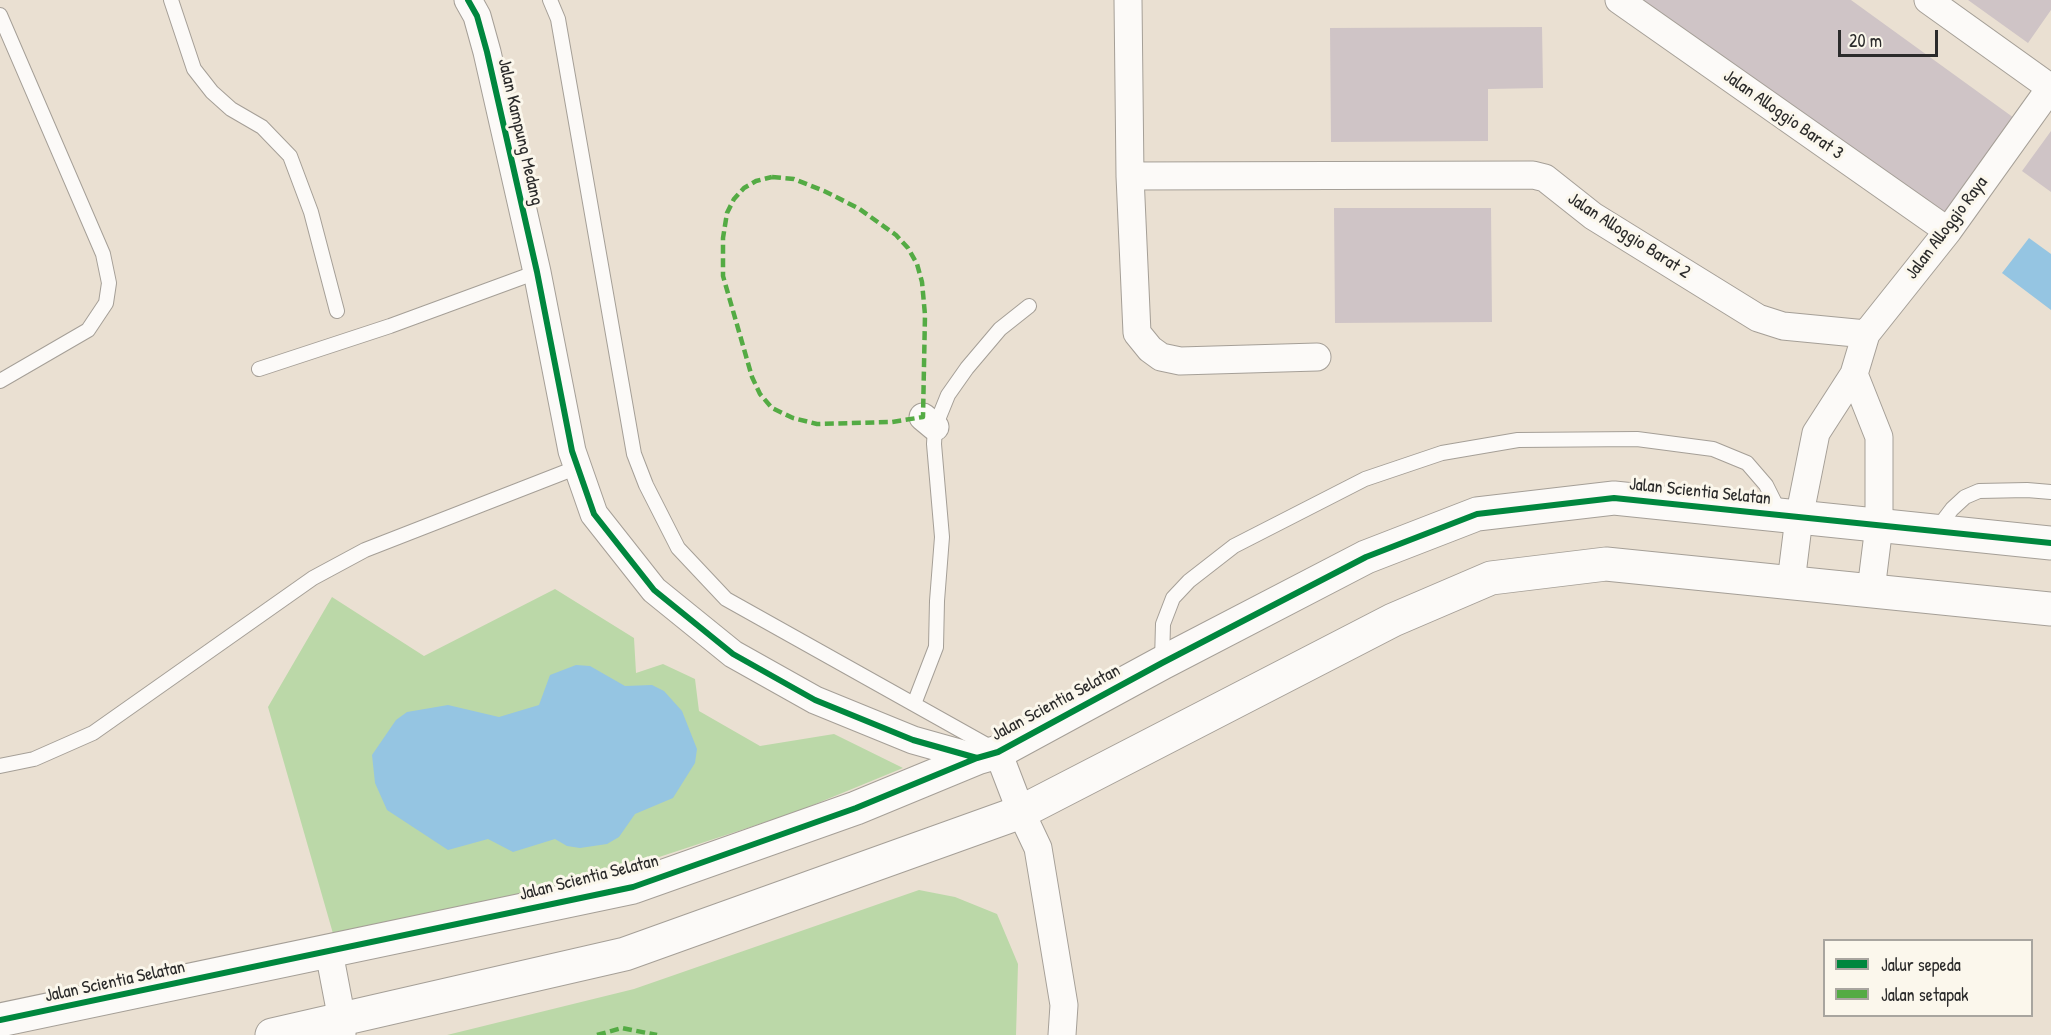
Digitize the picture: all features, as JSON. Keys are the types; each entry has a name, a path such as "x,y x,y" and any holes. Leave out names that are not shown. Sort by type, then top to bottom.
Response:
{"street":[{"name":"Jalan Kampung Medang","path":"468,0 477,16 487,52 537,272 572,451 594,514 654,590 733,654 815,700 913,740 988,755"},
{"path":"1128,0 1130,176 1137,333 1150,349 1161,357 1180,361 1317,357"},
{"name":"Jalan Alloggio Barat 3","path":"1618,0 1948,231"},
{"path":"1928,0 2051,88"},
{"name":"Jalan Alloggio Raya","path":"1791,582 1790,517 1816,433 1854,374 1866,334 1948,231 2051,88"},
{"name":"Jalan Alloggio Barat 2","path":"1130,176 1533,175 1545,178 1593,216 1758,318 1784,326 1866,334"},
{"path":"1854,374 1879,437 1879,526 1870,590"},
{"name":"Jalan Scientia Selatan","path":"0,1020 11,1020 633,887 856,808 988,755 1366,557 1477,514 1614,498 2051,543"},
{"path":"272,1035 342,1027 625,954 1021,812 1393,620 1491,578 1606,564 2051,609"},
{"path":"988,755 1021,812 1038,848 1064,1005 1062,1035"},
{"path":"329,952 342,1027"}],"lane":[{"path":"171,0 194,69 212,92 231,109 262,127 290,156 311,212 337,311"},
{"path":"550,0 558,19 634,454 646,484 678,548 726,599 914,704 988,755"},
{"path":"0,15 103,254 109,283 106,303 88,330 0,381"},
{"path":"259,369 390,326 537,272"},
{"path":"914,704 936,646 942,537 934,444 929,422 967,368 1000,330 1029,306"},
{"path":"1162,663 1163,624 1173,598 1188,581 1234,546 1365,478 1442,453 1518,440 1637,439 1713,449 1747,463 1790,517"},
{"path":"0,766 34,759 93,734 313,578 364,550 578,467"},
{"path":"1934,532 1965,497 1979,491 2051,492"}],"green space":[{"path":"555,589 634,638 636,673 663,664 695,679 699,711 760,746 834,734 903,768 796,812 574,885 334,937 268,707 332,597 424,656"},
{"path":"919,890 955,897 997,914 1018,964 1016,1035 447,1035 634,989"}],"water":[{"path":"2029,238 2051,254 2051,310 2002,273"},
{"path":"576,665 590,666 625,686 652,685 664,691 682,711 697,749 695,763 673,798 635,814 619,837 607,844 580,848 567,846 555,839 513,852 488,839 448,850 387,810 375,783 372,755 396,720 407,712 448,705 499,717 539,705 550,675"}],"building":[{"path":"1638,0 1851,0 2021,123 1948,224"},
{"path":"1968,0 2051,0 2051,10 2028,43"},
{"path":"1542,27 1543,88 1488,89 1488,141 1331,142 1330,28"},
{"path":"2051,131 2051,192 2022,171"},
{"path":"1334,208 1491,208 1492,322 1335,323"}],"marked path":[{"path":"772,177 794,179 858,208 896,235 908,248 917,264 922,282 925,315 923,417 892,422 817,424 793,418 772,408 760,394 752,377 723,276 723,238 727,213 734,199 744,188 756,181 772,177"},
{"path":"597,1035 622,1028 657,1035"}],"cycle path":[{"path":"468,0 477,16 487,52 537,272 572,451 594,514 654,590 733,654 815,700 913,740 977,758"},
{"path":"0,1020 633,887 856,808 977,758 998,752 1162,663 1366,557 1477,514 1614,498 2051,543"}]}
